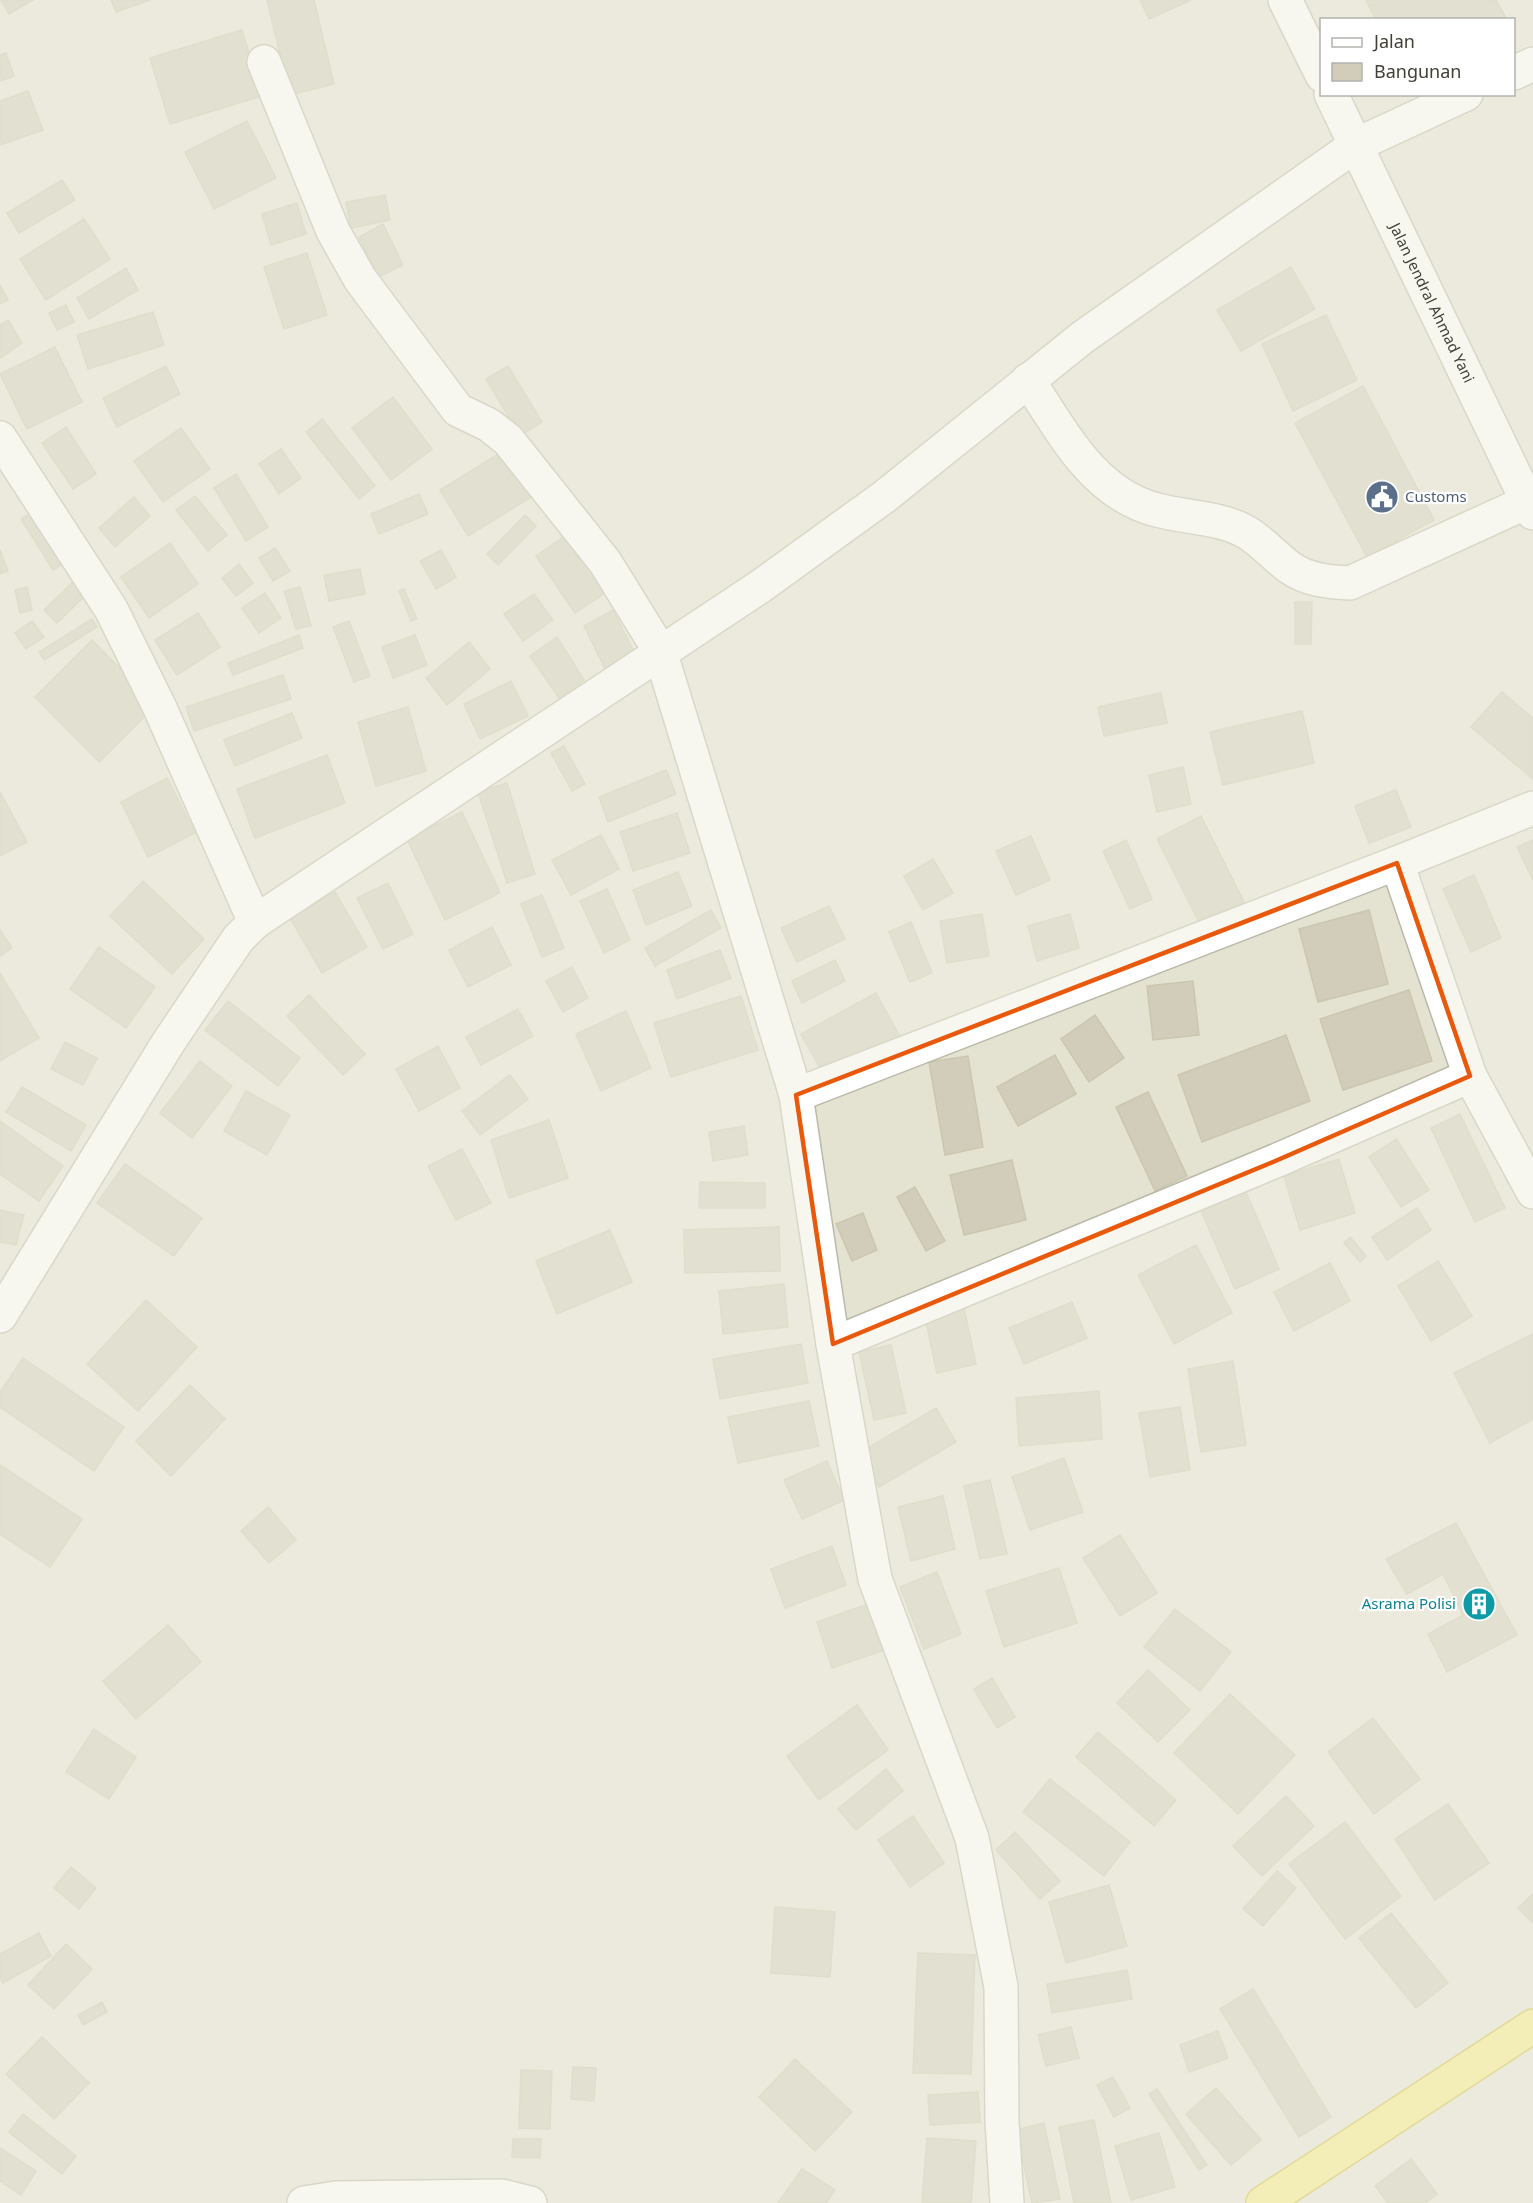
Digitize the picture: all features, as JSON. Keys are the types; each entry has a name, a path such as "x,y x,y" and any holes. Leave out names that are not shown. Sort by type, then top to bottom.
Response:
{"highway":[{"path":"1263,2203 1533,2026"}],"street":[{"path":"1285,0 1320,71"},
{"path":"264,62 333,231 360,279 458,410 489,425 508,440 605,562 660,651 796,1095 833,1344 875,1578 972,1838 1001,1987 1002,2121 1008,2203"},
{"path":"1515,73 1533,64"},
{"name":"Jalan Jendral Ahmad Yani","path":"1332,96 1530,507"},
{"path":"0,1316 168,1043 238,939 255,922 761,586 884,497 1083,338 1356,145 1462,96"},
{"path":"1028,380 1077,454 1104,482 1129,500 1156,510 1226,524 1246,532 1290,568 1319,581 1350,584 1530,507"},
{"path":"0,438 111,609 133,649 255,922"},
{"path":"796,1095 1397,863 1533,808"},
{"path":"1397,863 1470,1076 1533,1192"},
{"path":"833,1344 1273,1162 1470,1076"},
{"path":"304,2203 336,2198 502,2196 530,2203"}],"highlighted area":[{"path":"1397,863 1470,1076 1273,1162 833,1344 796,1095"}],"shaded area":[{"path":"0,0 1533,0 1533,2203 0,2203"}],"building":[{"path":"1,0 33,0 9,14"},
{"path":"111,0 150,0 116,12"},
{"path":"267,0 314,0 334,84 290,95"},
{"path":"1140,0 1191,0 1149,19"},
{"path":"1366,0 1496,0 1506,18 1375,18"},
{"path":"242,30 262,96 170,124 150,58"},
{"path":"6,53 14,76 0,81 0,55"},
{"path":"28,91 43,130 0,145 0,101"},
{"path":"247,121 276,178 214,209 185,152"},
{"path":"62,180 75,200 19,233 7,213"},
{"path":"385,195 390,220 351,228 346,202"},
{"path":"297,203 306,234 271,245 262,214"},
{"path":"84,219 110,259 46,300 20,259"},
{"path":"383,224 403,265 379,277 359,237"},
{"path":"307,253 327,315 284,329 264,267"},
{"path":"1291,267 1315,309 1241,351 1217,310"},
{"path":"126,268 138,290 89,319 77,298"},
{"path":"0,285 8,300 0,304"},
{"path":"66,305 74,322 57,330 49,313"},
{"path":"153,312 164,345 88,369 77,335"},
{"path":"1326,315 1357,380 1293,411 1262,344"},
{"path":"8,320 22,343 0,358 0,325"},
{"path":"55,347 82,402 27,429 0,374"},
{"path":"166,366 180,394 117,427 103,398"},
{"path":"508,366 542,422 520,436 486,379"},
{"path":"1363,386 1434,520 1367,557 1295,423"},
{"path":"393,397 432,449 391,480 352,428"},
{"path":"322,419 375,486 359,499 306,432"},
{"path":"66,427 96,474 73,489 42,443"},
{"path":"181,428 210,469 163,502 134,461"},
{"path":"508,448 536,494 468,536 440,490"},
{"path":"281,449 301,478 279,494 259,464"},
{"path":"236,474 268,527 246,541 214,488"},
{"path":"419,494 428,514 379,534 371,514"},
{"path":"195,496 227,535 208,551 176,510"},
{"path":"134,497 150,516 115,547 99,528"},
{"path":"43,506 74,557 53,570 21,519"},
{"path":"525,515 536,526 498,565 487,554"},
{"path":"569,533 608,591 575,613 536,556"},
{"path":"170,543 198,584 149,618 121,577"},
{"path":"275,548 290,571 273,581 259,558"},
{"path":"0,550 8,571 0,574"},
{"path":"441,550 456,577 436,589 420,561"},
{"path":"239,564 253,583 236,596 222,578"},
{"path":"360,569 365,594 329,601 324,575"},
{"path":"78,577 90,591 57,623 44,610"},
{"path":"27,587 32,610 20,613 15,590"},
{"path":"300,587 311,626 296,629 284,591"},
{"path":"404,589 417,619 411,621 399,591"},
{"path":"265,593 281,618 259,633 242,608"},
{"path":"534,594 553,620 523,641 504,614"},
{"path":"1295,602 1312,602 1311,644 1295,644"},
{"path":"613,610 637,658 607,673 584,626"},
{"path":"198,613 220,647 177,675 155,640"},
{"path":"92,619 97,627 44,660 39,652"},
{"path":"32,621 44,637 26,649 15,633"},
{"path":"349,621 370,676 354,682 333,627"},
{"path":"299,635 303,648 233,675 228,663"},
{"path":"415,635 427,665 393,678 382,647"},
{"path":"557,637 584,680 559,698 530,656"},
{"path":"92,640 156,705 99,762 35,697"},
{"path":"469,642 490,669 447,705 426,678"},
{"path":"283,675 291,699 194,731 186,707"},
{"path":"511,681 528,716 480,739 464,704"},
{"path":"1502,692 1533,718 1533,779 1471,727"},
{"path":"1161,693 1167,723 1104,736 1098,707"},
{"path":"408,707 426,771 376,786 358,722"},
{"path":"1302,711 1314,763 1223,785 1210,732"},
{"path":"292,713 302,738 235,766 224,740"},
{"path":"564,746 585,784 572,791 551,753"},
{"path":"327,755 345,803 255,838 237,789"},
{"path":"1183,767 1191,804 1157,812 1149,775"},
{"path":"666,770 676,794 608,822 599,797"},
{"path":"167,778 195,833 148,857 121,802"},
{"path":"507,783 535,874 507,883 478,792"},
{"path":"1396,790 1411,827 1369,843 1355,806"},
{"path":"0,792 27,842 0,856"},
{"path":"462,812 500,893 445,920 407,839"},
{"path":"677,813 690,853 633,871 620,832"},
{"path":"1201,816 1244,902 1200,924 1157,839"},
{"path":"601,835 619,869 571,895 552,860"},
{"path":"1031,836 1050,880 1016,895 996,851"},
{"path":"1126,840 1152,899 1130,909 1103,851"},
{"path":"1533,840 1533,880 1517,847"},
{"path":"933,859 953,893 923,910 904,876"},
{"path":"678,872 692,906 646,925 633,890"},
{"path":"1474,875 1501,938 1471,952 1443,889"},
{"path":"143,881 204,939 172,974 110,916"},
{"path":"388,883 413,934 383,949 357,898"},
{"path":"607,889 630,940 604,953 580,901"},
{"path":"335,892 367,947 322,973 290,918"},
{"path":"542,895 564,948 542,957 521,904"},
{"path":"829,906 845,939 797,962 781,928"},
{"path":"711,910 721,928 655,966 645,948"},
{"path":"1369,910 1388,984 1318,1002 1299,929"},
{"path":"982,914 989,956 947,963 940,921"},
{"path":"1070,914 1079,948 1037,961 1028,926"},
{"path":"911,922 932,973 910,982 889,932"},
{"path":"492,927 511,965 468,987 449,950"},
{"path":"0,930 12,948 0,956"},
{"path":"99,947 155,987 126,1028 70,989"},
{"path":"720,950 731,978 677,999 667,970"},
{"path":"835,960 845,981 802,1003 792,981"},
{"path":"572,967 588,998 563,1012 546,981"},
{"path":"0,973 39,1038 0,1061"},
{"path":"1193,981 1199,1035 1153,1040 1147,986"},
{"path":"1409,990 1432,1061 1343,1090 1320,1019"},
{"path":"876,993 900,1037 826,1078 801,1034"},
{"path":"309,995 365,1054 343,1075 287,1016"},
{"path":"741,996 758,1050 671,1077 654,1023"},
{"path":"228,1001 300,1058 278,1086 205,1030"},
{"path":"518,1009 533,1036 481,1065 466,1037"},
{"path":"626,1011 651,1068 601,1091 576,1034"},
{"path":"1095,1015 1124,1058 1089,1082 1061,1039"},
{"path":"1286,1035 1310,1101 1202,1142 1178,1075"},
{"path":"65,1042 97,1058 83,1085 51,1069"},
{"path":"438,1046 460,1088 419,1111 396,1069"},
{"path":"1055,1055 1076,1094 1018,1126 997,1087"},
{"path":"968,1056 983,1147 945,1155 929,1062"},
{"path":"200,1061 232,1086 192,1138 160,1113"},
{"path":"510,1075 528,1099 480,1135 462,1111"},
{"path":"22,1087 86,1125 71,1151 6,1112"},
{"path":"246,1091 290,1115 267,1155 224,1131"},
{"path":"1148,1092 1187,1176 1155,1191 1116,1107"},
{"path":"1460,1114 1505,1208 1475,1222 1431,1128"},
{"path":"549,1120 568,1178 509,1198 491,1140"},
{"path":"0,1121 63,1166 39,1201 0,1174"},
{"path":"744,1126 748,1155 713,1161 709,1132"},
{"path":"1396,1139 1429,1190 1401,1207 1369,1157"},
{"path":"462,1149 491,1203 456,1220 428,1166"},
{"path":"1339,1159 1355,1213 1300,1230 1284,1176"},
{"path":"1012,1160 1026,1220 964,1235 950,1175"},
{"path":"125,1164 202,1218 174,1256 97,1203"},
{"path":"700,1182 765,1183 765,1208 699,1208"},
{"path":"915,1187 945,1241 926,1251 897,1197"},
{"path":"1246,1192 1279,1269 1235,1289 1201,1211"},
{"path":"1417,1208 1431,1230 1387,1260 1372,1237"},
{"path":"0,1210 24,1215 16,1245 0,1242"},
{"path":"863,1213 877,1250 852,1261 836,1224"},
{"path":"779,1227 780,1271 685,1273 684,1230"},
{"path":"610,1230 632,1282 557,1314 536,1261"},
{"path":"1350,1237 1366,1256 1360,1262 1344,1243"},
{"path":"1196,1245 1232,1313 1174,1344 1138,1275"},
{"path":"1438,1261 1472,1316 1431,1341 1398,1286"},
{"path":"1330,1263 1350,1301 1294,1331 1274,1292"},
{"path":"784,1284 788,1327 723,1334 719,1291"},
{"path":"146,1300 197,1347 138,1411 87,1364"},
{"path":"1072,1302 1087,1338 1024,1364 1009,1328"},
{"path":"963,1304 976,1364 937,1373 924,1313"},
{"path":"1533,1334 1533,1419 1490,1443 1454,1373"},
{"path":"801,1344 808,1383 720,1399 713,1359"},
{"path":"891,1345 906,1413 874,1420 859,1352"},
{"path":"23,1358 124,1427 94,1471 0,1407 0,1392"},
{"path":"1233,1361 1246,1445 1201,1452 1188,1369"},
{"path":"190,1385 225,1419 171,1476 136,1441"},
{"path":"1099,1391 1102,1439 1019,1446 1016,1398"},
{"path":"809,1401 819,1446 738,1463 728,1417"},
{"path":"1180,1407 1190,1470 1150,1477 1139,1413"},
{"path":"936,1408 956,1442 879,1487 859,1453"},
{"path":"1064,1458 1083,1512 1030,1530 1012,1477"},
{"path":"827,1461 844,1500 802,1519 784,1480"},
{"path":"0,1465 82,1519 50,1567 0,1534"},
{"path":"990,1480 1007,1554 980,1559 964,1486"},
{"path":"943,1496 955,1549 911,1561 898,1507"},
{"path":"268,1507 296,1540 269,1563 241,1531"},
{"name":"Asrama Polisi","path":"1456,1523 1517,1635 1447,1672 1428,1634 1463,1615 1443,1574 1407,1594 1386,1559"},
{"path":"1120,1535 1157,1593 1120,1616 1083,1558"},
{"path":"832,1546 846,1585 785,1608 771,1569"},
{"path":"1059,1568 1077,1623 1004,1647 986,1591"},
{"path":"937,1572 961,1634 924,1649 900,1587"},
{"path":"874,1602 890,1648 832,1668 817,1622"},
{"path":"1175,1609 1231,1652 1200,1691 1144,1647"},
{"path":"168,1625 201,1662 136,1719 103,1681"},
{"path":"1148,1670 1190,1710 1158,1742 1117,1703"},
{"path":"992,1678 1015,1717 997,1728 974,1689"},
{"path":"1230,1694 1295,1755 1238,1814 1174,1753"},
{"path":"857,1705 888,1750 819,1800 787,1756"},
{"path":"1373,1718 1420,1779 1374,1814 1328,1752"},
{"path":"94,1729 136,1757 109,1799 66,1772"},
{"path":"1098,1732 1176,1800 1154,1826 1076,1757"},
{"path":"886,1769 903,1791 856,1830 838,1809"},
{"path":"1050,1779 1130,1842 1104,1876 1023,1812"},
{"path":"1286,1796 1314,1826 1262,1876 1233,1846"},
{"path":"1448,1804 1489,1863 1435,1900 1395,1839"},
{"path":"913,1816 944,1863 910,1887 878,1840"},
{"path":"1345,1822 1401,1896 1345,1939 1289,1864"},
{"path":"1015,1832 1060,1881 1040,1899 996,1850"},
{"path":"71,1867 96,1888 79,1909 54,1888"},
{"path":"1277,1871 1296,1888 1263,1926 1243,1909"},
{"path":"1109,1885 1127,1946 1066,1963 1049,1902"},
{"path":"1533,1894 1533,1923 1518,1908"},
{"path":"775,1907 835,1912 830,1977 771,1973"},
{"path":"1391,1913 1448,1983 1416,2008 1359,1938"},
{"path":"39,1933 51,1956 3,1983 0,1978 0,1954"},
{"path":"66,1944 92,1969 54,2009 28,1985"},
{"path":"918,1953 975,1955 971,2074 913,2073"},
{"path":"1127,1970 1132,1999 1052,2013 1047,1984"},
{"path":"1253,1989 1331,2117 1299,2137 1220,2009"},
{"path":"102,2002 107,2012 83,2025 78,2015"},
{"path":"1071,2027 1079,2058 1046,2066 1038,2035"},
{"path":"1218,2031 1228,2058 1189,2072 1180,2045"},
{"path":"42,2037 89,2083 54,2119 6,2074"},
{"path":"795,2059 852,2112 815,2151 759,2097"},
{"path":"573,2067 596,2068 594,2101 571,2099"},
{"path":"521,2070 552,2071 550,2129 519,2128"},
{"path":"1113,2077 1130,2108 1114,2117 1097,2085"},
{"path":"1216,2088 1261,2140 1231,2165 1186,2114"},
{"path":"1157,2089 1207,2165 1199,2170 1149,2094"},
{"path":"978,2092 980,2122 930,2125 928,2095"},
{"path":"23,2114 76,2156 62,2174 9,2132"},
{"path":"1094,2120 1111,2203 1074,2203 1059,2127"},
{"path":"1044,2123 1060,2199 1032,2203 1016,2130"},
{"path":"1159,2133 1175,2187 1131,2200 1115,2146"},
{"path":"927,2138 976,2141 971,2203 922,2203"},
{"path":"513,2139 541,2139 540,2158 512,2157"},
{"path":"0,2148 36,2171 21,2195 0,2181"},
{"path":"1411,2159 1437,2194 1425,2203 1388,2203 1375,2186"},
{"path":"802,2169 835,2190 826,2203 778,2203"}],"place":[{"name":"Customs","path":"1382,497"},
{"name":"Asrama Polisi","path":"1479,1604"}]}
